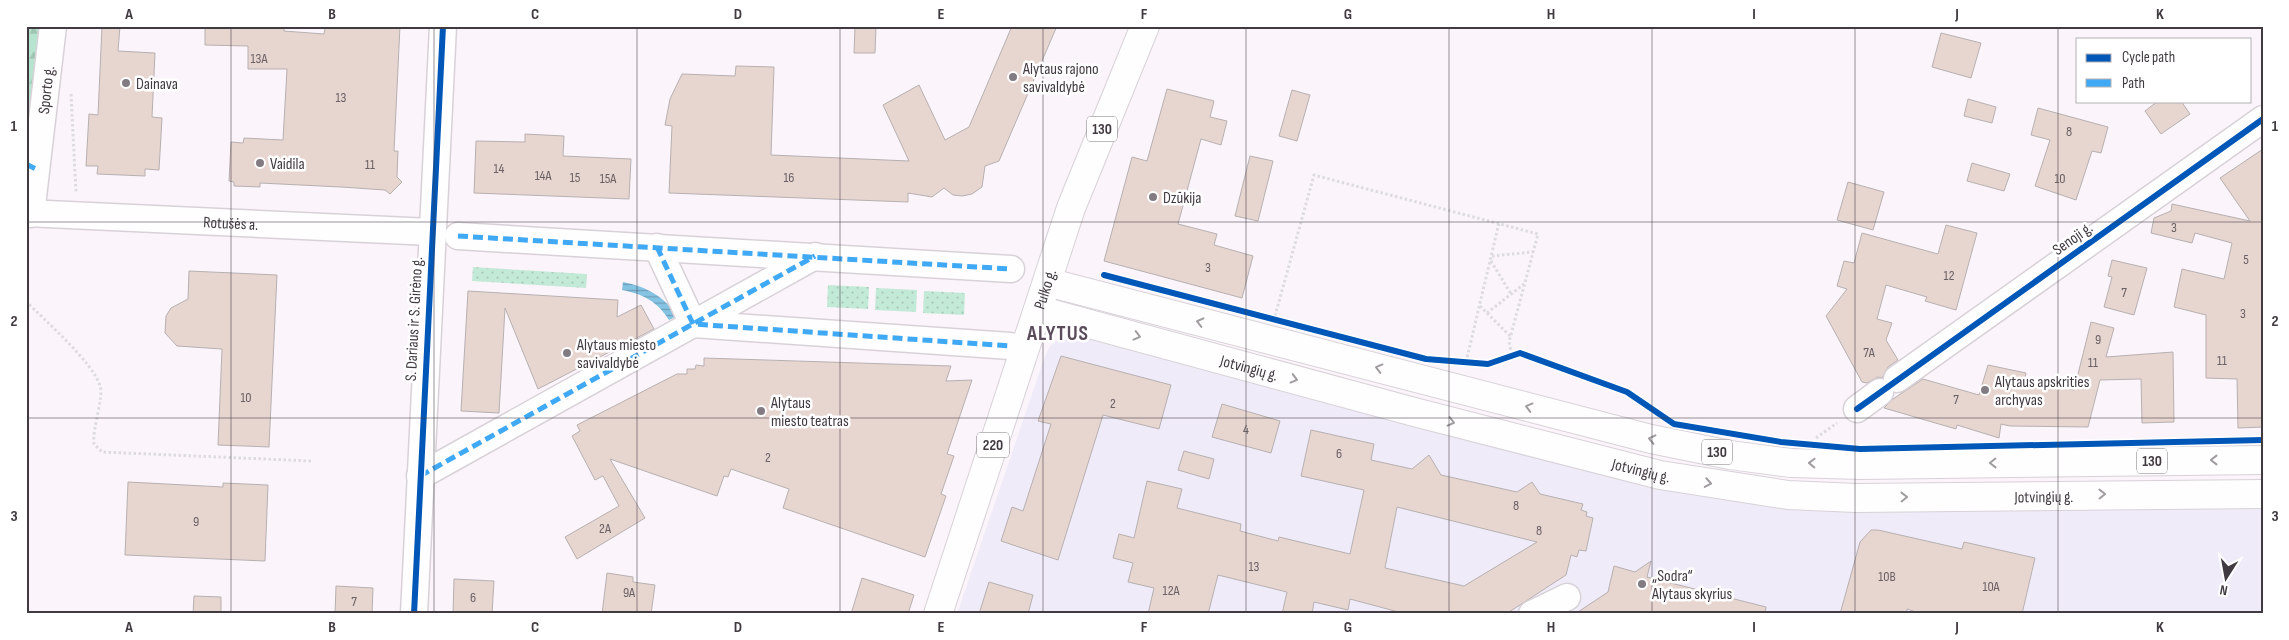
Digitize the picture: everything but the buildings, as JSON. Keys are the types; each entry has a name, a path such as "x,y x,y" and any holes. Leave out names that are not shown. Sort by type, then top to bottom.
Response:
{"main road":[{"name":"Pulko g.","path":"938,614 1089,158 1145,26"},
{"name":"Jotvingių g.","path":"1047,282 1651,439 1730,455 1791,462 1861,465 2263,460"},
{"name":"Jotvingių g.","path":"1038,310 1418,413 1660,475 1788,495 1856,498 2263,494"},
{"path":"1418,413 1426,380"}],"street":[{"name":"Sporto g.","path":"28,213 53,26"},
{"name":"S. Dariaus ir S. Girėno g.","path":"414,614 431,232 443,26"},
{"name":"Senoji g.","path":"1857,408 2263,119"},
{"name":"Rotušės a.","path":"28,213 431,232"},
{"path":"458,236 1011,269"},
{"path":"656,247 693,324"},
{"path":"420,476 815,256"},
{"path":"693,324 1010,346"},
{"path":"1532,614 1566,597"}],"path":[{"path":"71,92 76,216"},
{"path":"1274,320 1314,175 1538,234 1509,342 1512,356"},
{"path":"1466,362 1499,223"},
{"path":"1491,258 1533,252"},
{"path":"1491,258 1512,294"},
{"path":"1487,313 1524,284"},
{"path":"26,301 88,365 101,388 93,436 94,444 102,452 311,461"},
{"path":"1480,306 1511,336"},
{"path":"1815,439 1857,408"}],"shaded area":[{"path":"1069,332 1655,483 2263,506 2263,614 957,614 1045,356 1050,346"}],"green space":[{"path":"26,26 39,26 26,157"},
{"path":"473,267 587,274 586,288 472,281"},
{"path":"828,285 869,287 868,309 827,307"},
{"path":"876,288 917,290 916,312 875,310"},
{"path":"924,291 965,293 964,315 923,313"}],"water":[{"path":"623,282 654,293 677,316 669,320 660,308 649,300 622,290"}],"marked path":[{"path":"26,164 36,169"},
{"path":"458,236 1011,269"},
{"path":"657,247 693,324 1010,346"},
{"path":"420,476 815,256"}],"cycle path":[{"path":"414,614 443,26"},
{"path":"1857,409 2263,119"},
{"path":"1104,275 1426,359 1488,364 1520,353 1627,392 1674,424 1781,442 1860,449 2263,440"}],"place":[{"name":"Alytaus rajono savivaldybė","path":"1013,77"},
{"name":"Dainava","path":"126,83"},
{"name":"Vaidila","path":"260,163"},
{"name":"Dzūkija","path":"1153,197"},
{"name":"Alytaus miesto savivaldybė","path":"567,353"},
{"name":"Alytaus apskrities archyvas","path":"1985,390"},
{"name":"Alytaus miesto teatras","path":"761,411"},
{"name":"„Sodra“ Alytaus skyrius","path":"1642,584"}],"district":[{"name":"ALYTUS","path":"1058,333"}]}
